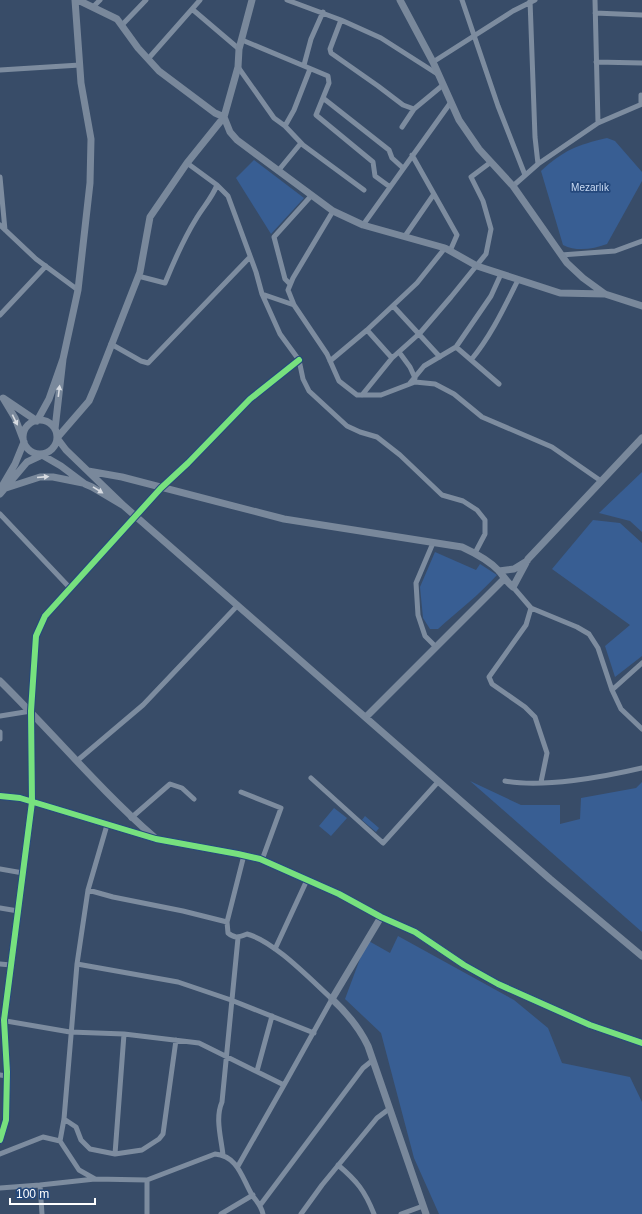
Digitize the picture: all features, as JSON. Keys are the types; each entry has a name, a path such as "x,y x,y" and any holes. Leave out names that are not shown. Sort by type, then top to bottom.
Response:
{"street":[{"path":"75,0 80,65 92,139 90,183 78,290 63,360 55,429 57,438 66,450 124,506 366,717 438,782 642,956"},
{"path":"78,0 110,15 122,25 148,59 169,79 224,117 230,132 237,140 333,211 363,226 405,236 448,249 477,266 560,293 605,294 642,306"},
{"path":"93,7 100,0"},
{"path":"122,25 146,0"},
{"path":"148,59 200,0"},
{"path":"3,489 27,462 47,453 54,446 57,438 89,401 138,276 150,217 186,163 224,117 238,67 239,49 252,0"},
{"path":"287,0 323,12 380,38 439,75"},
{"path":"400,0 433,62 459,120 479,149 513,186 561,255 583,278 605,294"},
{"path":"462,0 498,106 525,175"},
{"path":"595,0 598,123"},
{"path":"433,62 532,1 535,137 538,164"},
{"path":"192,9 239,49"},
{"path":"304,65 310,39 323,12"},
{"path":"595,13 642,14"},
{"path":"341,20 330,49 330,54 378,86 403,105 414,109"},
{"path":"242,40 328,76 329,83 316,115 373,162 375,176 390,187"},
{"path":"596,62 642,63"},
{"path":"0,70 80,65"},
{"path":"238,67 274,118 301,143 364,190"},
{"path":"284,126 294,110 310,69"},
{"path":"402,127 414,109 443,85"},
{"path":"513,186 538,164 598,123 642,104 641,95"},
{"path":"323,98 389,150 392,158 403,168"},
{"path":"363,226 451,102"},
{"path":"278,171 301,143"},
{"path":"330,361 394,307 448,249 457,235 412,156"},
{"path":"362,395 392,358 420,333 486,254 491,229 483,201 471,177 491,162"},
{"path":"186,163 228,196 262,294 280,334 299,360 303,379 309,391 347,426 377,437 400,455 442,495 463,501 477,510 485,520 485,534 475,553"},
{"path":"0,176 5,230"},
{"path":"138,276 165,283 177,254 196,218 214,195 217,186"},
{"path":"405,236 434,194"},
{"path":"290,284 285,279 274,237 311,196"},
{"path":"333,211 290,284 288,290 294,305 330,361 339,381 357,395 380,395 415,382 435,384 454,394 482,417 552,448 601,481"},
{"path":"0,225 46,266 78,290"},
{"path":"561,255 615,251 642,241"},
{"path":"111,344 141,361 148,363 250,257"},
{"path":"0,315 46,266"},
{"path":"410,384 424,366 456,347 491,296 501,274"},
{"path":"471,360 481,348 501,315 518,280"},
{"path":"262,294 294,305"},
{"path":"394,307 440,356"},
{"path":"367,330 392,358"},
{"path":"456,347 499,384"},
{"path":"399,352 410,366 415,378"},
{"path":"37,421 49,399 63,360"},
{"path":"0,1140 6,1120 3,1076 2,1020 32,802 31,712 36,636 45,616 161,488 188,464 250,399 299,360"},
{"path":"1,396 37,421"},
{"path":"1,396 3,405 15,418 23,440 29,450 42,455 61,466 85,484"},
{"path":"0,494 15,464 25,429 28,425 37,421 48,422 55,429"},
{"path":"499,571 514,569 528,559 642,438"},
{"path":"87,471 122,477 284,519 462,547 475,553 499,571 504,580 513,587 531,608 577,627 588,634 598,648 612,690 621,709 642,729"},
{"path":"3,489 40,477 53,477 85,484 124,506"},
{"path":"0,514 70,588"},
{"path":"433,543 416,583 418,615 425,636 436,647"},
{"path":"513,587 528,559"},
{"path":"366,717 504,580"},
{"path":"78,760 143,705 238,605"},
{"path":"531,608 526,625 489,677 492,684 525,707 535,717 547,753 541,782"},
{"path":"612,690 642,663"},
{"path":"0,680 78,760 131,818 156,839"},
{"path":"0,716 31,712"},
{"path":"0,732 0,739"},
{"path":"506,781 523,785 608,775 642,768"},
{"path":"311,778 383,843 438,782"},
{"path":"131,818 170,784 182,788 194,799"},
{"path":"241,792 281,808 262,860"},
{"path":"0,796 20,798 156,839 244,855 262,860 339,894 381,917 415,932 464,965 498,984 590,1025 642,1043"},
{"path":"60,1141 64,1119 70,1032 77,964 88,890 107,825"},
{"path":"244,855 227,922 228,933 233,937 238,938 247,934 254,936 275,949 332,998 357,1026 368,1046 426,1214"},
{"path":"0,869 23,873"},
{"path":"275,949 307,880"},
{"path":"88,890 113,897 183,911 227,922"},
{"path":"0,908 18,911"},
{"path":"238,1166 314,1033 332,998 381,917"},
{"path":"223,1155 219,1126 219,1109 222,1102 238,938"},
{"path":"0,964 10,965"},
{"path":"77,964 178,982 231,1000 314,1033"},
{"path":"257,1071 272,1016"},
{"path":"2,1020 70,1032 124,1034 199,1043 226,1058 257,1071 284,1085"},
{"path":"115,1154 124,1034"},
{"path":"64,1119 76,1127 81,1140 90,1149 115,1154 142,1150 159,1139 163,1134 176,1040"},
{"path":"260,1204 363,1068 373,1060"},
{"path":"300,1214 377,1118 389,1109"},
{"path":"0,1154 43,1137 60,1141 79,1170 95,1179"},
{"path":"0,1188 95,1179 147,1180 215,1154 223,1155 238,1166 253,1195 260,1204 262,1214"},
{"path":"338,1165 362,1188 368,1197 374,1214"},
{"path":"147,1180 147,1214"},
{"path":"40,1185 42,1214"},
{"path":"221,1214 253,1195"},
{"path":"401,1214 423,1206"}],"green space":[{"name":"Mezarlık","path":"607,138 615,141 642,172 642,181 607,244 585,249 568,247 563,245 541,171 571,149"},
{"path":"254,160 304,198 271,234 236,178"},
{"path":"642,472 642,532 630,521 599,513"},
{"path":"593,520 620,523 642,543 642,656 615,677 605,646 630,625 552,569"},
{"path":"435,552 476,570 480,564 497,575 476,596 438,629 430,629 423,618 420,587"},
{"path":"470,781 521,805 560,805 560,824 580,819 581,798 636,788 642,782 642,932"},
{"path":"334,808 347,818 331,836 319,826"},
{"path":"365,816 379,828 376,832 362,820"},
{"path":"398,936 514,1000 548,1028 562,1063 630,1077 642,1102 642,1214 439,1214 414,1158 381,1033 345,999 367,940 390,953"}],"cycle path":[{"path":"0,1140 6,1120 7,1072 4,1020 32,802 31,711 36,636 45,616 161,488 188,463 250,399 299,360"},
{"path":"0,796 20,798 156,839 260,859 339,894 381,917 415,932 464,965 498,984 590,1025 642,1043"}]}
